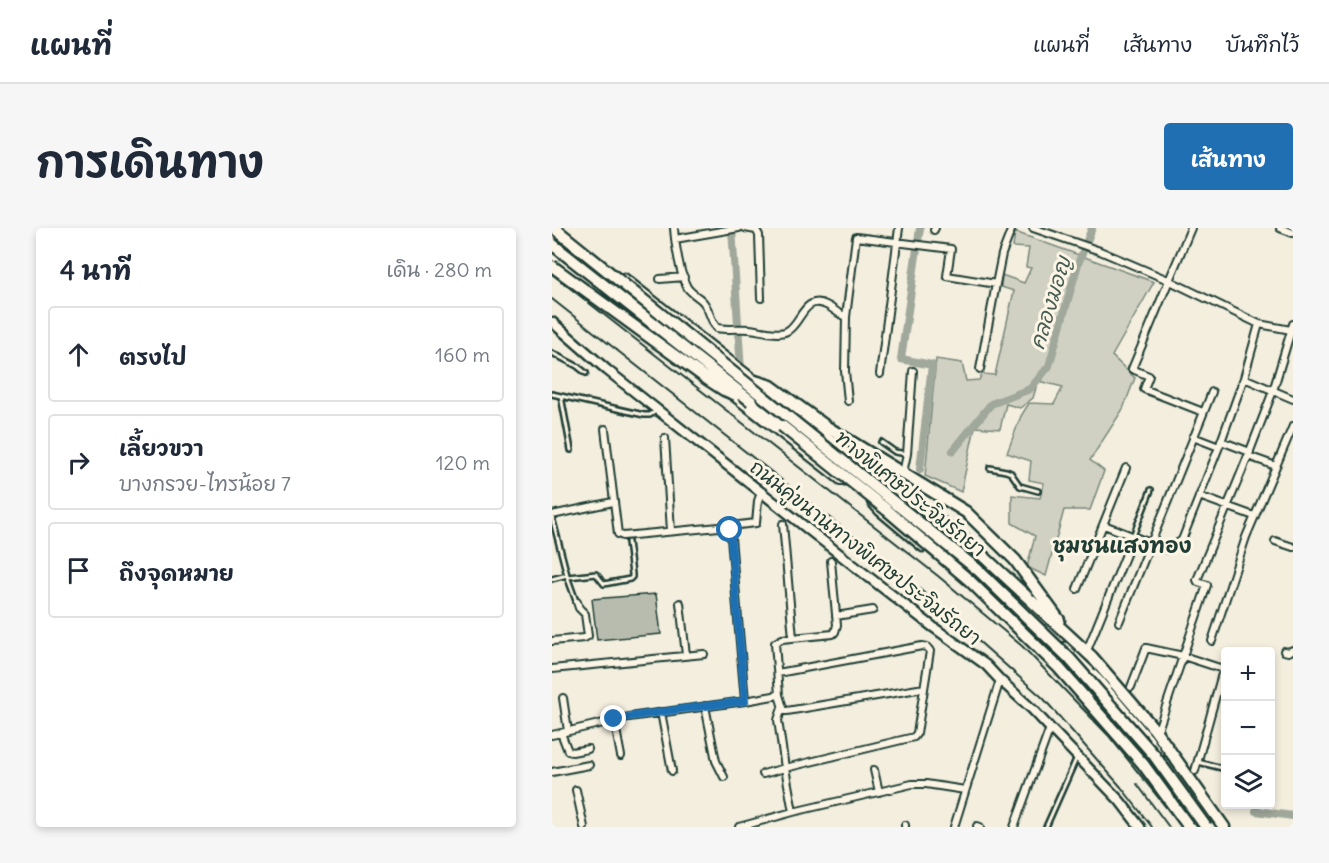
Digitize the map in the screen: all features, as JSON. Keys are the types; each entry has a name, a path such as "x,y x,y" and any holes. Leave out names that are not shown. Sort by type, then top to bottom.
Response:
{"highway":[{"name":"ทางพิเศษประจิมรัถยา","path":"554,228 978,570 1069,658 1154,755 1207,827"},
{"name":"ทางพิเศษประจิมรัถยา","path":"552,244 887,510 969,580 1059,668 1143,764 1188,827"},
{"path":"552,266 707,380 751,401"},
{"path":"751,377 771,386 827,427 966,512 1015,560 1057,616 1067,634"},
{"path":"855,459 969,543 1092,657 1155,730 1224,827"}],"main road":[{"path":"560,228 855,459"},
{"name":"ถนนคู่ขนานทางพิเศษประจิมรัถยา","path":"552,254 841,480 849,480 855,472"},
{"path":"648,327 662,307"},
{"name":"ถนนคู่ขนานทางพิเศษประจิมรัถยา","path":"552,322 607,370 886,591 986,665 1032,709 1120,801 1140,827"},
{"name":"ถนนคู่ขนานทางพิเศษประจิมรัถยา","path":"855,459 857,484 880,511 964,582 999,589 1098,679 1148,738 1207,827"}],"street":[{"path":"674,228 686,285 704,302 717,328 781,333 787,331 804,309 813,304 825,304 846,317"},
{"path":"675,238 739,228"},
{"path":"745,228 756,230 759,235 761,298"},
{"path":"880,374 899,242 899,228"},
{"path":"980,369 1002,254 1012,228"},
{"path":"1034,228 1100,251 1168,280 1259,324 1292,327 1290,342 1274,391 1197,580 1207,585 1159,727"},
{"path":"1191,228 1132,369 1149,376 1144,389 1203,412"},
{"path":"1280,228 1293,232"},
{"path":"848,401 845,371 846,317 856,237 951,249 947,276 996,284"},
{"path":"660,279 684,277"},
{"path":"1104,525 1168,550 1182,540 1244,378 1259,324"},
{"path":"903,473 907,454 913,370"},
{"path":"1244,378 1293,399"},
{"path":"1119,622 1212,392"},
{"path":"1212,641 1254,516 1293,426"},
{"path":"605,429 613,502 620,536 756,523 761,492"},
{"path":"1193,437 1249,454 1276,466"},
{"path":"665,438 671,531"},
{"path":"1077,589 1126,468"},
{"path":"1199,496 1254,516"},
{"path":"552,516 613,502"},
{"path":"783,524 793,638"},
{"path":"730,526 745,701"},
{"path":"1088,648 1133,537"},
{"path":"1275,541 1293,547"},
{"path":"793,812 778,720 782,708 776,643 782,639 833,634 837,629 831,561"},
{"path":"552,641 588,636 585,614 577,602"},
{"path":"680,603 686,655"},
{"path":"836,616 873,610"},
{"path":"763,774 914,737 918,727 930,651 927,647 922,646 778,673"},
{"path":"1131,687 1146,648 1183,656 1221,669"},
{"path":"1284,651 1293,650"},
{"path":"552,669 704,654"},
{"path":"954,827 1000,680"},
{"path":"1195,771 1221,680"},
{"path":"782,708 787,711 924,688"},
{"path":"552,735 614,719 779,695"},
{"path":"563,698 568,751 588,749"},
{"path":"705,706 716,761 724,777"},
{"path":"661,712 672,771"},
{"path":"614,719 621,756"},
{"path":"1014,827 1050,728"},
{"path":"552,772 589,765"},
{"path":"874,770 879,792"},
{"path":"739,827 762,824 793,812 919,784 965,790"},
{"path":"576,790 584,827"}],"lane":[{"path":"552,353 586,373"},
{"path":"552,394 644,416 658,410"},
{"path":"561,396 572,450"},
{"path":"881,442 895,452 907,454"},
{"path":"990,468 1011,473 1020,486 1038,491"},
{"path":"1133,537 1151,490"},
{"path":"552,516 577,602"},
{"path":"552,579 596,574 602,582 607,584 630,579 632,574 628,542"},
{"path":"1046,827 1077,756"},
{"path":"1197,762 1221,769"}],"shaded area":[{"path":"1015,232 1154,282 1112,356 1135,378 1123,409 1090,460 1104,471 1090,510 1064,510 1046,576 1027,567 1035,536 1012,523 1012,495 1040,498 1044,483 1029,480 1031,461 1007,453 1021,416 1029,403 1054,404 1063,387 1038,381 1033,398 1020,408 1006,404 1000,429 975,427 961,492 925,476 936,359 962,363 966,381 979,380 982,374 995,375 1014,291 1001,287 1002,275 1024,283 1031,268 1026,267 1029,248 1013,247"}],"building":[{"path":"656,594 661,634 597,640 592,599"}],"waterway":[{"path":"732,228 741,372"},
{"path":"920,228 901,359 932,365 920,469"},
{"name":"คลองมอญ","path":"953,451 991,404 1030,389 1049,366 1078,264 1092,228"},
{"path":"1256,811 1293,816"}],"railway":[{"path":"552,274 938,576 1022,646 1109,736 1182,827"},
{"path":"552,299 916,586 1043,698 1121,787 1152,827"},
{"path":"1137,784 1169,827"}],"district":[{"name":"ชุมชนแสงทอง","path":"1122,545"}],"route":[{"path":"614,719 745,701 730,530"}]}
